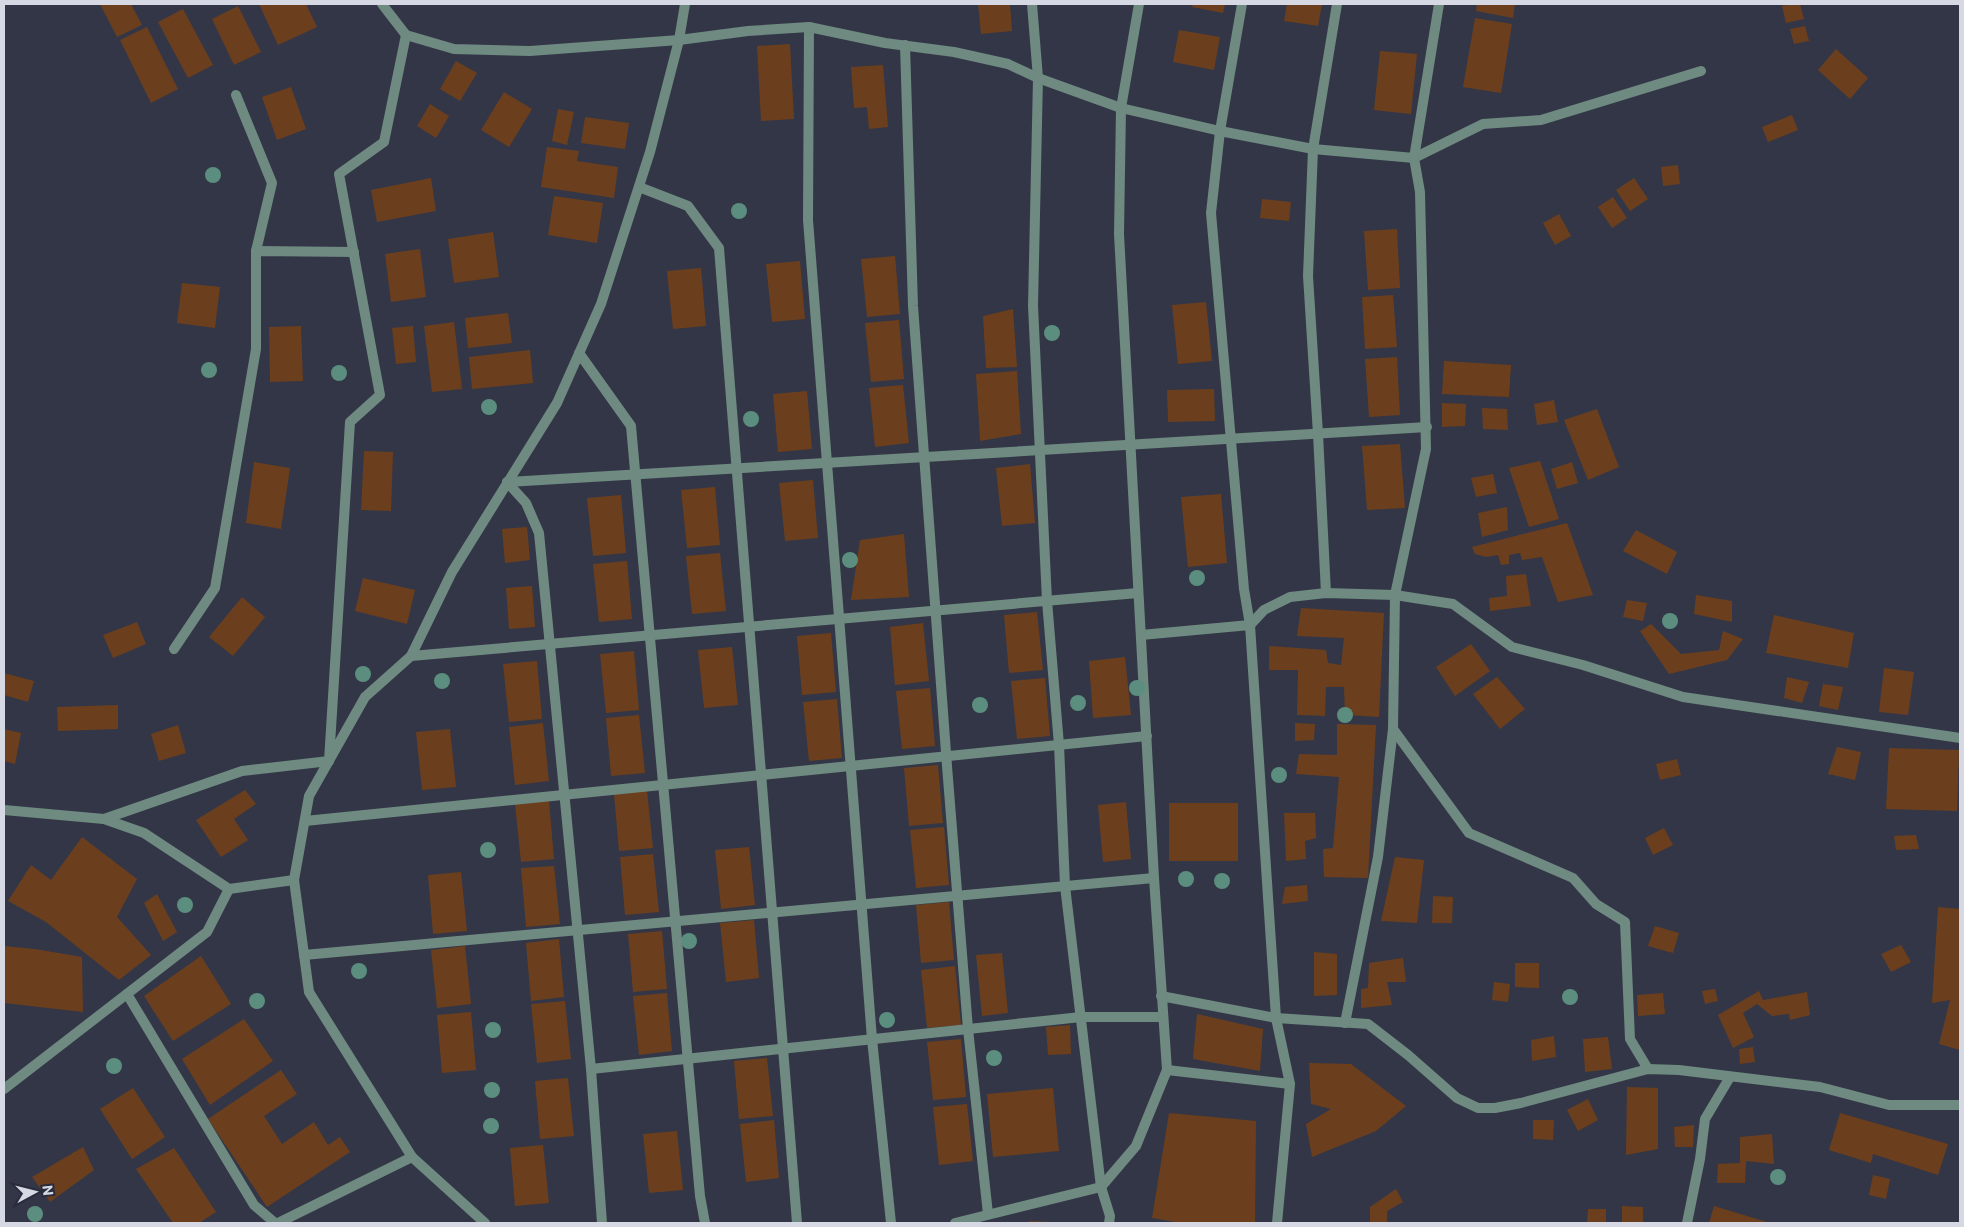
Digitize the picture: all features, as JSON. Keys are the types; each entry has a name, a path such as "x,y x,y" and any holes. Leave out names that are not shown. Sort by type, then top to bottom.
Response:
{"street":[{"path":"382,4 406,35 454,49 530,51 679,40 748,31 809,27 885,43 954,52 1008,64 1038,78 1121,108 1220,131 1313,149 1414,158 1483,124 1541,120 1701,71"},
{"path":"485,1223 412,1156 309,992 294,880 309,796 364,697 411,656 452,572 557,402 601,304 639,187 679,40 685,4"},
{"path":"1032,4 1038,78 1033,306 1047,601 1059,745 1065,886 1101,1187 1110,1216 1109,1223"},
{"path":"955,1223 988,1218 1101,1187 1136,1146 1167,1070 1154,878 1119,234 1121,108 1139,4"},
{"path":"1242,4 1220,131 1211,213 1244,590 1250,625 1276,1018 1290,1084 1277,1223"},
{"path":"1326,593 1308,276 1313,149 1337,4"},
{"path":"1345,1023 1378,857 1393,728 1395,595 1426,449 1427,427 1420,192 1414,158 1439,4"},
{"path":"809,27 808,220 872,1040 891,1223"},
{"path":"329,761 350,422 380,395 339,174 384,142 406,35"},
{"path":"905,46 913,306 957,896 968,1029 988,1218"},
{"path":"174,649 215,588 256,349 256,251 272,183 236,95"},
{"path":"639,187 688,206 719,248 797,1223"},
{"path":"256,251 354,252"},
{"path":"579,353 631,426 700,1196 705,1223"},
{"path":"507,482 1427,427"},
{"path":"507,482 526,503 539,533 591,1070 602,1223"},
{"path":"411,656 1138,593"},
{"path":"1141,635 1250,625 1264,610 1290,597 1326,593 1395,595 1453,604 1512,647 1584,665 1683,698 1960,738"},
{"path":"1393,728 1469,833 1573,878 1596,904 1625,922 1630,1039 1648,1069"},
{"path":"305,821 1147,736"},
{"path":"104,819 242,771 329,761"},
{"path":"4,810 104,819 144,833 229,888 294,880"},
{"path":"304,955 1154,878"},
{"path":"4,1089 207,932 229,888"},
{"path":"127,994 254,1205 277,1223 412,1156"},
{"path":"1161,996 1276,1018 1368,1024 1408,1055 1456,1098 1478,1108 1494,1108 1521,1103 1648,1069 1679,1070 1730,1078 1820,1087 1889,1105 1960,1105"},
{"path":"591,1070 1081,1017 1163,1017"},
{"path":"1167,1070 1290,1084"},
{"path":"1687,1223 1700,1159 1705,1118 1730,1078"}],"building":[{"path":"100,4 131,4 142,25 117,37"},
{"path":"259,4 306,4 317,27 278,45"},
{"path":"978,4 1010,4 1012,31 981,34"},
{"path":"1193,4 1225,4 1223,13 1192,7"},
{"path":"1287,4 1322,4 1318,26 1284,21"},
{"path":"1477,4 1515,4 1513,18 1476,11"},
{"path":"1800,4 1804,19 1786,23 1782,6"},
{"path":"238,6 261,52 234,65 212,19"},
{"path":"183,9 213,65 188,78 158,22"},
{"path":"1475,18 1512,24 1501,93 1463,87"},
{"path":"1805,26 1809,41 1794,44 1790,29"},
{"path":"147,27 178,89 151,103 120,40"},
{"path":"1179,30 1220,37 1214,70 1173,62"},
{"path":"790,44 794,119 761,121 757,46"},
{"path":"1836,49 1868,78 1850,99 1818,70"},
{"path":"1380,51 1417,54 1411,114 1374,110"},
{"path":"456,61 477,73 460,101 440,89"},
{"path":"883,65 888,127 869,129 867,107 854,108 851,67"},
{"path":"291,87 306,129 277,140 262,97"},
{"path":"504,92 532,109 509,147 481,130"},
{"path":"430,104 449,116 436,138 417,126"},
{"path":"558,109 574,112 567,145 552,141"},
{"path":"1792,115 1798,130 1768,142 1762,127"},
{"path":"585,117 629,123 625,149 581,143"},
{"path":"547,147 579,151 577,161 618,167 614,198 541,187"},
{"path":"1678,165 1680,184 1663,186 1661,167"},
{"path":"431,178 436,211 377,222 371,190"},
{"path":"1634,178 1648,199 1630,211 1616,190"},
{"path":"554,196 603,203 597,243 548,235"},
{"path":"1613,197 1627,218 1612,228 1598,207"},
{"path":"1262,199 1291,202 1289,221 1260,218"},
{"path":"1559,214 1571,236 1555,245 1543,223"},
{"path":"1397,229 1400,288 1368,290 1364,231"},
{"path":"493,232 499,277 454,283 448,239"},
{"path":"420,249 426,297 391,302 385,254"},
{"path":"895,256 900,314 867,317 861,259"},
{"path":"800,261 805,319 772,322 766,264"},
{"path":"701,268 706,326 673,329 667,271"},
{"path":"182,283 220,287 215,328 177,323"},
{"path":"1393,295 1397,347 1365,349 1362,297"},
{"path":"1206,302 1212,361 1178,364 1172,305"},
{"path":"1013,309 1017,367 986,368 983,316"},
{"path":"508,313 512,343 468,348 465,318"},
{"path":"899,320 904,379 871,382 865,323"},
{"path":"454,322 462,389 432,392 424,326"},
{"path":"301,326 303,381 270,382 269,327"},
{"path":"413,326 416,362 396,364 392,328"},
{"path":"530,350 533,383 472,389 469,357"},
{"path":"1397,357 1400,415 1369,417 1365,359"},
{"path":"1444,361 1511,365 1509,397 1442,394"},
{"path":"1017,371 1021,434 980,441 976,374"},
{"path":"903,385 909,443 875,447 869,388"},
{"path":"1214,389 1215,421 1168,422 1167,390"},
{"path":"807,391 812,449 778,452 773,394"},
{"path":"1554,400 1558,422 1537,425 1534,404"},
{"path":"1442,403 1466,404 1465,426 1442,427"},
{"path":"1482,408 1507,409 1508,430 1483,429"},
{"path":"1597,409 1619,467 1588,480 1564,420"},
{"path":"1400,444 1405,508 1367,510 1362,446"},
{"path":"364,451 393,452 391,511 361,510"},
{"path":"1540,461 1559,519 1529,527 1509,468"},
{"path":"254,462 290,468 281,529 246,523"},
{"path":"1572,462 1578,483 1557,489 1551,469"},
{"path":"1030,464 1035,523 1002,526 996,468"},
{"path":"1493,474 1497,493 1476,497 1471,478"},
{"path":"813,480 818,538 785,541 779,483"},
{"path":"715,487 720,545 687,548 681,490"},
{"path":"1221,494 1227,563 1188,567 1181,497"},
{"path":"621,495 626,553 593,556 587,498"},
{"path":"1507,507 1508,530 1482,537 1478,513"},
{"path":"1567,523 1593,595 1558,602 1542,557 1522,560 1520,553 1509,555 1509,564 1501,565 1498,555 1486,557 1475,554 1472,547"},
{"path":"527,527 530,560 505,563 502,529"},
{"path":"1636,530 1677,552 1667,574 1623,551"},
{"path":"904,534 909,597 851,600 860,540"},
{"path":"720,553 726,611 692,614 686,556"},
{"path":"627,561 632,619 599,622 593,564"},
{"path":"1526,574 1531,606 1490,611 1489,598 1507,596 1506,576"},
{"path":"363,578 415,590 407,624 355,611"},
{"path":"532,586 535,627 509,629 506,588"},
{"path":"1696,595 1732,601 1732,622 1694,614"},
{"path":"242,597 265,617 233,656 209,637"},
{"path":"1627,600 1647,603 1643,621 1623,617"},
{"path":"1301,608 1384,613 1379,717 1345,715 1344,687 1326,687 1325,716 1297,715 1298,670 1269,670 1269,646 1326,650 1328,663 1341,665 1344,638 1297,636"},
{"path":"1037,612 1043,670 1009,673 1004,615"},
{"path":"1774,615 1854,633 1848,668 1766,653"},
{"path":"137,622 146,644 113,658 103,635"},
{"path":"923,623 929,681 895,685 890,627"},
{"path":"1651,624 1681,654 1719,650 1723,631 1743,639 1727,660 1669,674 1640,631"},
{"path":"831,633 836,692 802,695 797,636"},
{"path":"1471,644 1490,671 1455,696 1436,667"},
{"path":"732,647 738,705 704,708 698,650"},
{"path":"634,651 639,710 606,713 600,654"},
{"path":"1125,657 1131,715 1093,718 1089,661"},
{"path":"537,661 542,719 509,722 503,664"},
{"path":"1884,668 1914,672 1908,715 1879,712"},
{"path":"4,673 34,681 28,702 4,695"},
{"path":"1497,677 1525,709 1500,729 1473,694"},
{"path":"1787,677 1809,682 1802,703 1784,698"},
{"path":"1045,678 1050,736 1017,739 1011,681"},
{"path":"1823,684 1843,687 1838,710 1819,706"},
{"path":"930,688 935,746 902,749 896,691"},
{"path":"837,699 842,758 809,761 803,702"},
{"path":"118,705 118,729 58,731 57,707"},
{"path":"639,715 645,773 611,776 606,718"},
{"path":"543,723 549,781 515,785 509,727"},
{"path":"1295,723 1315,724 1314,740 1295,741"},
{"path":"1337,724 1376,725 1368,878 1324,877 1323,849 1333,848 1339,777 1296,774 1299,754 1337,755"},
{"path":"178,725 186,753 159,761 151,734"},
{"path":"4,729 21,733 15,764 4,761"},
{"path":"450,729 456,787 422,790 416,732"},
{"path":"1837,747 1861,752 1855,780 1828,774"},
{"path":"1889,748 1959,750 1957,811 1886,809"},
{"path":"1677,759 1681,775 1660,780 1656,764"},
{"path":"938,765 943,823 909,826 904,768"},
{"path":"245,790 256,804 234,819 248,840 221,857 196,820"},
{"path":"647,790 653,848 619,851 614,794"},
{"path":"549,801 554,859 521,862 515,804"},
{"path":"1126,802 1131,859 1103,862 1098,805"},
{"path":"1169,803 1238,803 1238,861 1169,861"},
{"path":"1284,813 1315,813 1316,838 1305,841 1306,859 1286,861"},
{"path":"944,827 949,885 916,888 910,830"},
{"path":"1664,828 1673,845 1653,855 1645,838"},
{"path":"1916,835 1919,849 1896,850 1894,836"},
{"path":"82,837 137,879 117,917 151,955 119,980 46,922 8,901 31,865 51,880"},
{"path":"749,847 755,905 721,909 715,850"},
{"path":"653,854 659,912 625,915 620,857"},
{"path":"1395,857 1424,860 1417,923 1381,921"},
{"path":"554,866 560,924 526,927 521,868"},
{"path":"461,872 467,931 433,934 428,875"},
{"path":"1307,885 1308,901 1282,904 1285,887"},
{"path":"157,894 177,932 163,941 144,903"},
{"path":"1433,896 1453,897 1452,923 1432,923"},
{"path":"949,902 954,960 921,963 916,905"},
{"path":"1938,907 1960,909 1960,1050 1939,1044 1950,1000 1932,1003"},
{"path":"754,920 759,978 726,982 720,923"},
{"path":"1655,926 1679,933 1673,953 1648,946"},
{"path":"662,931 667,989 633,992 628,934"},
{"path":"559,939 564,997 531,1001 526,943"},
{"path":"1901,945 1911,962 1891,972 1881,954"},
{"path":"4,946 82,957 83,1012 4,1003"},
{"path":"465,946 471,1004 437,1008 431,950"},
{"path":"1314,952 1337,954 1337,995 1314,996"},
{"path":"1002,953 1008,1013 982,1016 976,955"},
{"path":"201,956 231,1004 173,1041 144,996"},
{"path":"1403,958 1406,982 1387,982 1392,1005 1361,1008 1361,989 1368,988 1369,963"},
{"path":"1515,963 1539,963 1539,988 1515,987"},
{"path":"955,966 961,1025 927,1028 921,970"},
{"path":"1494,982 1510,984 1508,1002 1492,1000"},
{"path":"1715,989 1718,1001 1705,1004 1702,991"},
{"path":"1759,991 1763,1000 1807,992 1810,1015 1790,1020 1789,1014 1772,1016 1757,1004 1743,1013 1754,1037 1733,1048 1718,1015"},
{"path":"667,993 672,1051 639,1055 633,996"},
{"path":"1663,993 1665,1014 1638,1016 1637,995"},
{"path":"565,1001 571,1059 537,1063 531,1004"},
{"path":"471,1012 476,1070 442,1073 437,1015"},
{"path":"1197,1014 1263,1029 1260,1071 1193,1059"},
{"path":"244,1019 273,1061 210,1105 182,1059"},
{"path":"1070,1025 1071,1054 1048,1055 1046,1027"},
{"path":"1554,1036 1556,1057 1532,1061 1531,1040"},
{"path":"1608,1037 1612,1069 1585,1072 1583,1039"},
{"path":"961,1039 966,1097 933,1100 927,1042"},
{"path":"1753,1047 1755,1062 1740,1064 1739,1049"},
{"path":"767,1058 773,1116 739,1119 734,1061"},
{"path":"1309,1063 1351,1064 1406,1106 1376,1131 1312,1157 1306,1124 1331,1109 1311,1104"},
{"path":"281,1070 297,1094 264,1116 282,1144 314,1122 328,1145 340,1137 350,1152 267,1207 208,1119"},
{"path":"568,1078 574,1136 540,1139 535,1081"},
{"path":"1627,1087 1658,1088 1658,1149 1626,1155"},
{"path":"133,1088 165,1137 132,1159 100,1109"},
{"path":"1053,1088 1059,1151 993,1157 987,1094"},
{"path":"1588,1099 1598,1120 1578,1131 1567,1110"},
{"path":"967,1104 973,1161 939,1165 933,1107"},
{"path":"1169,1113 1256,1121 1255,1223 1182,1223 1152,1218"},
{"path":"1840,1113 1948,1144 1938,1175 1873,1154 1871,1163 1829,1150"},
{"path":"774,1120 779,1178 746,1182 740,1124"},
{"path":"1533,1120 1554,1120 1553,1140 1533,1139"},
{"path":"1694,1125 1693,1147 1675,1147 1674,1127"},
{"path":"677,1131 683,1190 649,1193 643,1134"},
{"path":"1772,1134 1774,1164 1746,1161 1745,1183 1717,1183 1718,1164 1740,1163 1740,1137"},
{"path":"543,1145 549,1203 515,1206 510,1148"},
{"path":"83,1147 94,1170 50,1202 32,1177"},
{"path":"174,1148 216,1212 199,1223 173,1223 136,1169"},
{"path":"1873,1175 1890,1179 1886,1199 1869,1195"},
{"path":"1396,1189 1403,1202 1387,1211 1387,1223 1370,1223 1370,1207"},
{"path":"1622,1206 1643,1207 1643,1223 1622,1223"},
{"path":"1714,1206 1770,1223 1709,1223"},
{"path":"1588,1209 1606,1209 1606,1223 1587,1223"},
{"path":"1029,1221 1052,1222 1052,1223 1029,1223"}]}
